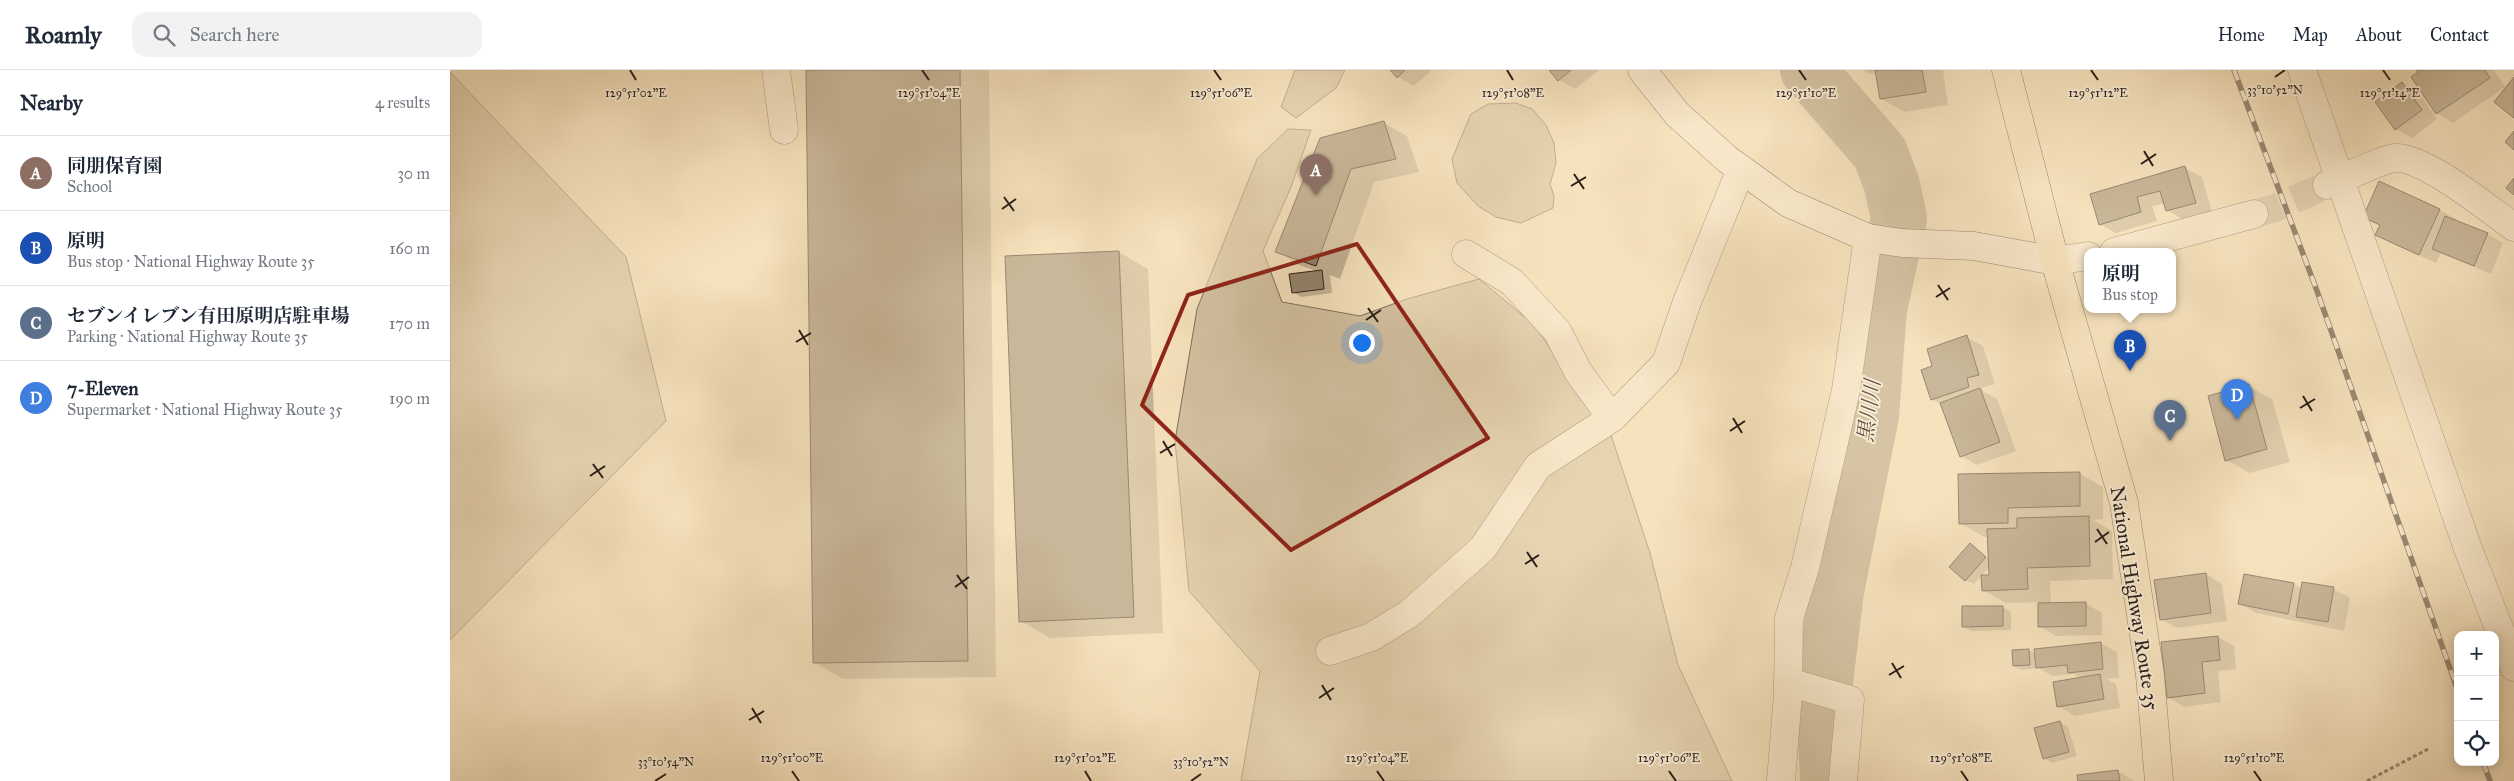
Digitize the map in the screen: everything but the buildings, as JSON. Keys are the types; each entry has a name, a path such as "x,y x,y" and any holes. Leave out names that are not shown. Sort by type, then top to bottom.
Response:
{"highway":[{"name":"National Highway Route 35","path":"2006,70 2055,261 2124,503 2150,675 2159,781"}],"street":[{"path":"776,70 784,130"},
{"path":"1642,70 1677,114 1741,169 1788,202 1868,238 1902,243 1974,246 2055,261 2084,257"},
{"path":"2302,70 2334,182 2467,546 2514,667"},
{"path":"2334,182 2394,158 2406,160 2424,165 2514,227"},
{"path":"1330,651 1371,637 1409,614 1482,548 1538,466 1612,418 1666,363 1687,302 1741,169"},
{"path":"2129,248 2254,214"},
{"path":"1781,781 1789,682 1789,618 1805,568 1846,390 1868,238"},
{"path":"1466,254 1512,282 1557,331 1579,373 1612,418"},
{"path":"1789,682 1850,700 1843,781"}],"path":[{"path":"2367,781 2430,748"}],"highlighted area":[{"path":"1357,244 1488,438 1291,550 1142,405 1188,295"}],"shaded area":[{"path":"1295,70 1345,70 1336,88 1296,118 1281,107"},
{"path":"450,72 626,257 666,421 450,640"},
{"path":"1516,103 1532,109 1546,125 1554,143 1556,163 1550,184 1554,196 1553,208 1521,223 1496,217 1478,206 1457,183 1452,159 1471,114 1488,104"},
{"path":"1288,129 1311,130 1291,187 1263,251 1282,302 1360,316 1407,299 1479,279 1533,324 1611,435 1650,553 1678,665 1732,781 1241,781 1260,671 1189,591 1175,441 1197,309 1257,159"}],"waterway":[{"name":"黒川川","path":"1808,70 1880,153 1892,185 1899,218 1879,309 1871,416 1836,591 1824,690 1828,781"}],"tunnel":[{"path":"2254,214 2275,208 2327,185"}],"railway":[{"path":"2234,70 2317,291 2454,680"},
{"path":"2484,766 2490,781"}],"place":[{"name":"同朋保育園","path":"1316,195"},
{"name":"原明","path":"2130,371"},
{"name":"7-Eleven","path":"2237,420"},
{"name":"セブンイレブン有田原明店駐車場","path":"2170,441"}]}
